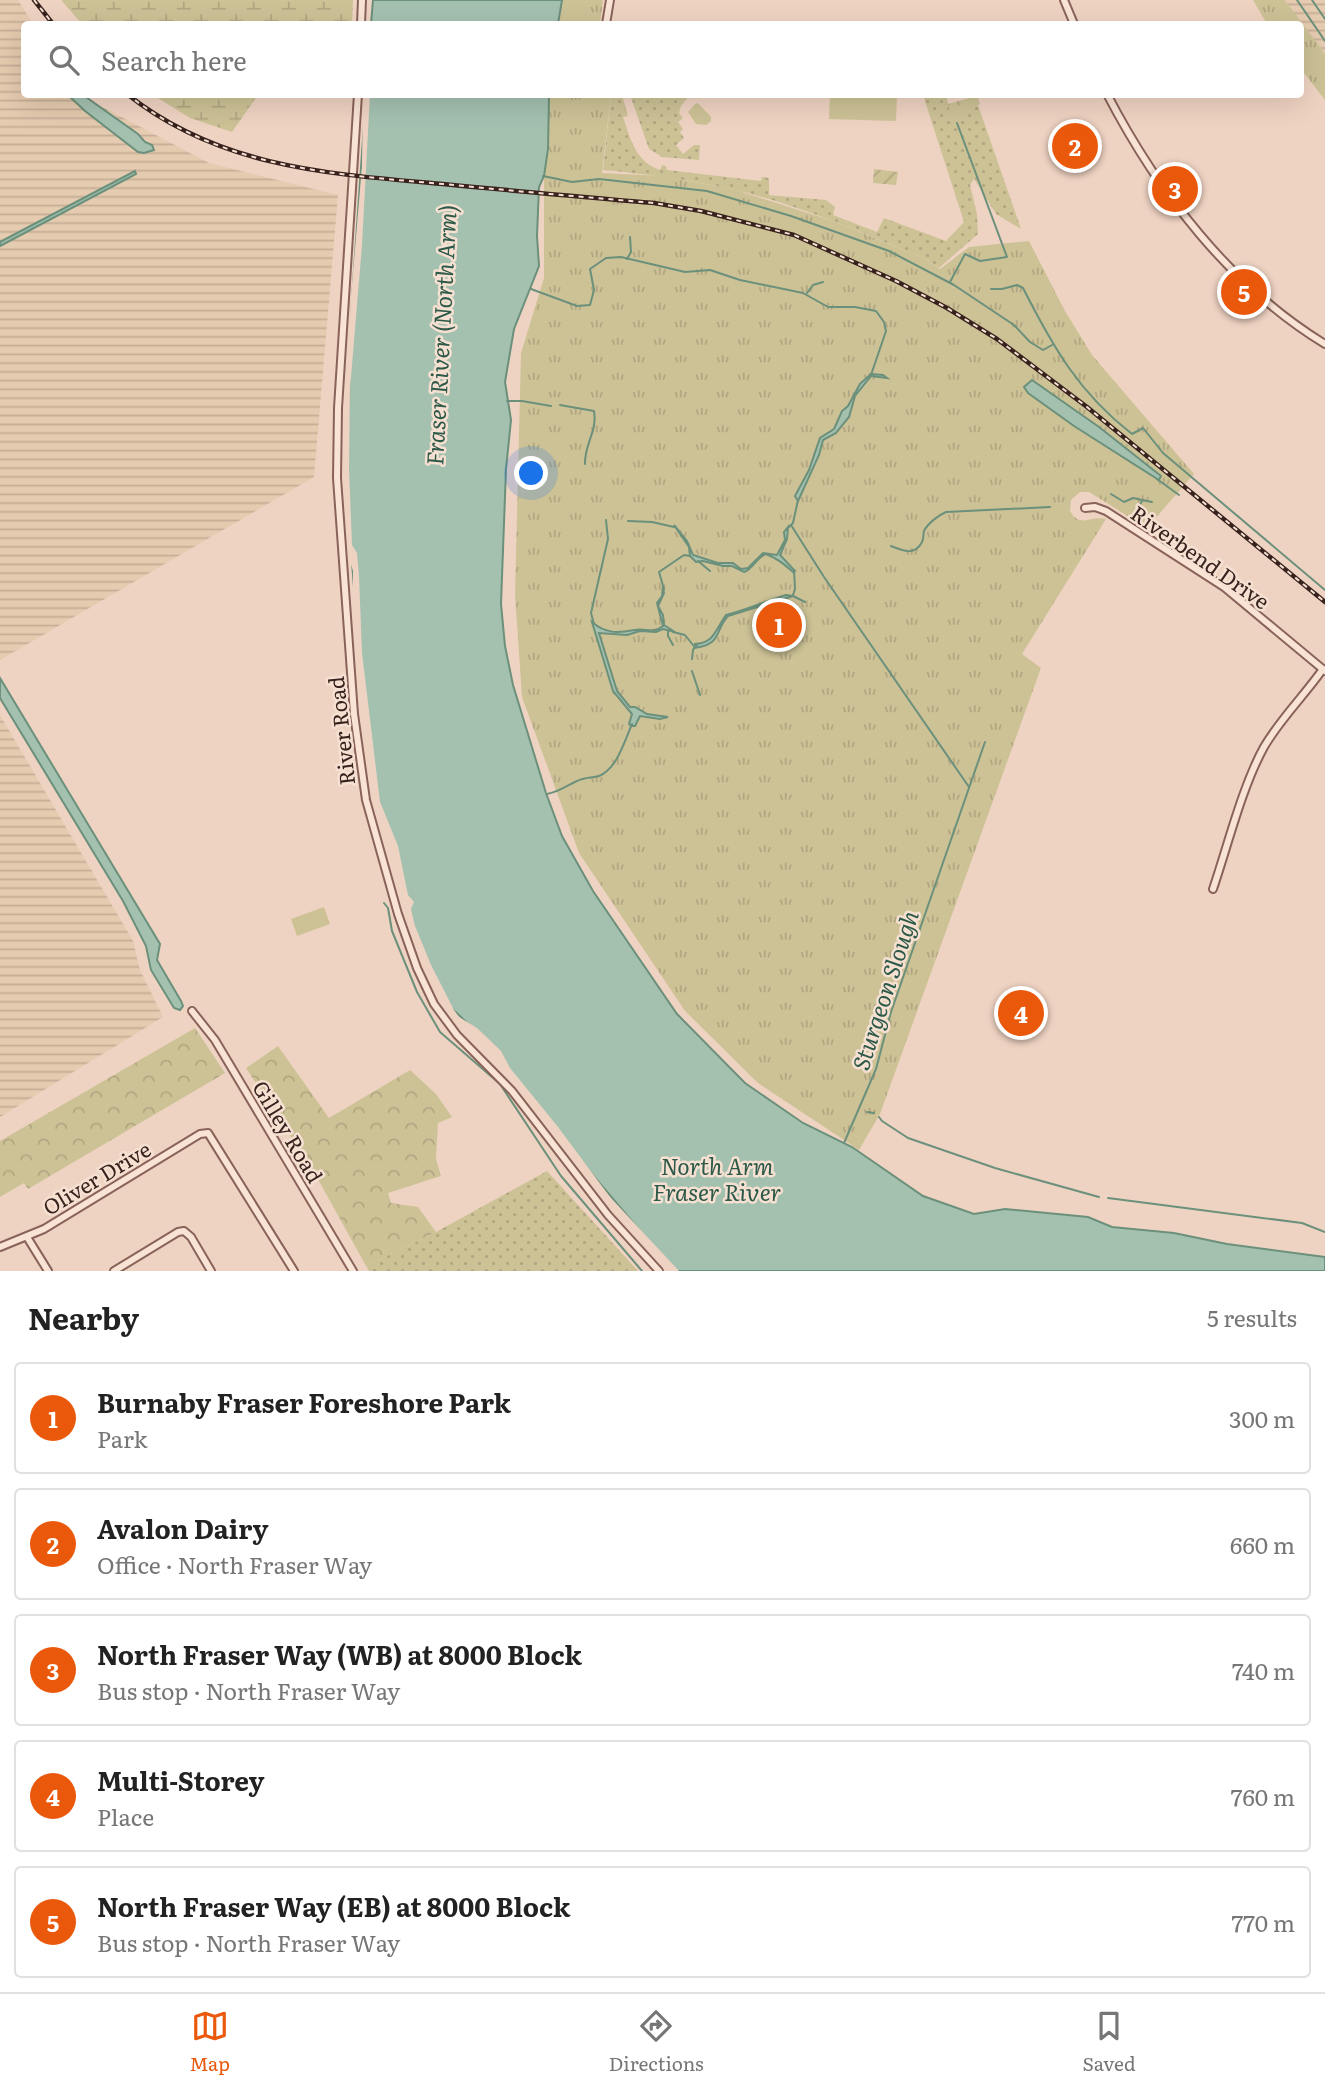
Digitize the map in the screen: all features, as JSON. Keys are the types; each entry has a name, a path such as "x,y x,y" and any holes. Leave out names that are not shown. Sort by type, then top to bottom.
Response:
{"street":[{"path":"361,21 362,0"},
{"path":"607,21 610,0"},
{"path":"1064,0 1073,21"},
{"name":"River Road","path":"358,98 338,408 337,478 354,715 366,800 398,914 417,968 434,1004 457,1035 512,1091 608,1215 659,1271"},
{"path":"1109,98 1147,163 1214,250 1271,306 1325,344"},
{"name":"Riverbend Drive","path":"1085,508 1095,507 1106,511 1224,587 1324,670"},
{"path":"1213,889 1263,749 1279,723 1324,670"},
{"name":"Gilley Road","path":"192,1011 215,1040 352,1271"},
{"name":"Oliver Drive","path":"0,1247 44,1229 200,1134 208,1132 294,1271"},
{"path":"114,1271 177,1232 184,1231 191,1237 211,1271"},
{"path":"27,1237 48,1271"},
{"path":"126,1264 130,1271"}],"shaded area":[{"path":"0,0 18,0 31,21 21,21 21,98 86,98 209,163 338,195 314,477 0,660"},
{"path":"1285,0 1325,0 1325,54 1304,26 1304,21 1300,21"},
{"path":"0,715 133,941 140,970 163,1017 0,1117"}],"green space":[{"path":"61,0 353,0 352,21 79,21"},
{"path":"562,0 603,0 600,21 558,21"},
{"path":"1253,0 1285,0 1301,21 1265,21"},
{"path":"1304,26 1325,54 1325,100 1304,73"},
{"path":"158,98 256,98 232,132 190,118"},
{"path":"549,98 611,98 602,173 663,176 736,190 833,221 921,257 940,269 969,247 1029,241 1065,311 1092,355 1194,474 1147,528 1089,492 1080,492 1071,500 1070,511 1078,519 1106,519 1022,654 1041,668 880,1114 859,1150 758,1083 685,1011 579,853 522,697 515,595 521,353 544,278 544,176 548,149"},
{"path":"611,98 623,98 628,116 623,117 632,142 645,161 660,170 662,165 666,166 667,170 761,181 762,177 769,178 769,195 826,200 835,207 833,215 877,232 884,218 946,241 964,222 924,98 947,98 952,118 978,105 1021,229 996,214 974,179 970,185 977,214 978,234 939,268 921,257 852,229 759,196 686,180 603,170"},
{"path":"631,98 688,98 679,113 683,118 678,122 683,129 680,132 684,138 676,145 683,154 694,145 700,145 699,160 662,157 649,149"},
{"path":"830,98 897,98 896,121 829,119"},
{"path":"978,98 980,104 972,109 966,118 951,118 948,104"},
{"path":"696,103 711,117 711,121 706,125 696,124 688,112"},
{"path":"874,169 898,172 896,185 873,183"},
{"path":"324,907 330,924 297,936 291,919"},
{"path":"195,1028 225,1073 28,1189 24,1183 0,1197 0,1141"},
{"path":"278,1046 329,1118 410,1070 436,1094 452,1117 438,1123 436,1159 441,1176 388,1193 391,1203 418,1207 436,1232 366,1266 315,1174 246,1068"},
{"path":"547,1171 638,1271 369,1271 366,1266 436,1232"}],"water":[{"path":"373,0 562,0 558,21 371,21"},
{"path":"71,98 87,98 138,134 152,145 154,150 138,152"},
{"name":"North Arm Fraser River","path":"366,98 549,98 548,149 544,176 539,187 539,266 514,329 505,382 511,420 506,469 501,604 505,646 513,685 546,793 562,836 593,891 677,1014 745,1083 803,1123 852,1147 923,1196 974,1214 1005,1209 1088,1217 1112,1227 1174,1233 1227,1244 1325,1257 1325,1271 674,1271 483,1038 445,1002 422,952 405,901 395,846 378,804 367,748 346,488 352,299"},
{"path":"135,171 136,174 0,246 0,242"},
{"path":"871,374 887,378 871,376 855,396 849,417 836,433 823,440 798,501 795,496 809,470 820,438 834,429 860,384"},
{"path":"1032,380 1099,427 1161,476 1159,480 1028,393 1024,387"},
{"path":"674,525 687,541 693,555 718,563 733,563 741,569 748,568 763,553 777,555 788,527 787,539 780,555 795,571 766,554 744,572 732,566 696,562"},
{"path":"663,586 664,593 658,606 664,625 675,632 663,629 627,635 599,633 617,691 630,707 647,714 668,717 660,719 640,716 635,726 631,726 629,724 632,714 613,691 592,622 612,632 653,630 663,626 657,603 662,596"},
{"path":"786,595 793,596 728,616 714,640 694,648 695,644 711,638 726,615"},
{"path":"0,678 160,944 157,960 181,1001 183,1006 180,1010 174,1008 151,970 146,946 123,901 0,698"}],"pier":[{"path":"363,98 370,98 362,245 350,389 352,545 357,553 362,653 380,802 398,846 408,895 414,902 411,909 415,926 431,965 459,1017 477,1028 501,1051 510,1068 610,1197 679,1271 670,1271 480,1041 443,1004 418,953 402,902 392,847 374,805 363,747 353,618 353,571 349,558 343,476 351,296 362,166"}],"waterway":[{"path":"1297,0 1325,41"},
{"path":"1312,0 1325,19"},
{"path":"950,282 965,254 980,261 1007,257 957,123"},
{"path":"543,176 572,182 599,179 707,191 791,216 889,251 954,285 1014,325 1030,342 1043,350 1052,345"},
{"path":"627,259 631,252 630,237"},
{"path":"531,289 577,306 590,305 594,290 590,269 606,258 621,257 685,272 710,270 740,280 803,293 828,307 855,307 876,311 884,322 886,331 871,375"},
{"path":"807,293 813,285 823,282"},
{"path":"991,289 1017,285 1023,288 1069,368 1097,402 1132,434 1143,428 1163,453 1325,590"},
{"path":"507,401 551,406"},
{"path":"560,405 594,411 594,425 585,464"},
{"path":"1157,479 1179,495"},
{"path":"1111,494 1124,502 1133,498 1152,502"},
{"path":"789,527 793,523 798,500"},
{"path":"1136,512 1142,501"},
{"path":"891,546 904,551 916,549 923,541 928,525 946,512 1050,507"},
{"path":"594,624 591,613 608,539 606,520"},
{"path":"628,521 652,522 674,527"},
{"path":"791,525 969,787"},
{"path":"664,589 659,572 684,555 690,556"},
{"path":"698,561 710,571"},
{"path":"793,595 794,570"},
{"path":"793,596 805,602"},
{"path":"668,631 673,645"},
{"path":"673,632 685,635 693,645"},
{"path":"692,659 697,645"},
{"path":"692,671 700,695"},
{"path":"547,794 605,772 620,753 632,724"},
{"name":"Sturgeon Slough","path":"844,1143 876,1069 891,1012 985,742"},
{"path":"384,903 388,908 392,931 417,992 440,1032 500,1084 561,1176 642,1271"},
{"path":"867,1112 874,1113"},
{"path":"879,1117 908,1138 995,1168 1099,1197"},
{"path":"1108,1198 1302,1223 1325,1232"}],"railway":[{"path":"34,0 51,21"},
{"path":"133,98 163,119 200,138 278,163 359,176 654,203 701,211 794,235 896,281 997,339 1087,407 1325,602"}],"place":[{"name":"Avalon Dairy","path":"1075,146"},
{"name":"North Fraser Way (WB) at 8000 Block","path":"1175,189"},
{"name":"North Fraser Way (EB) at 8000 Block","path":"1244,292"},
{"name":"Burnaby Fraser Foreshore Park","path":"779,625"},
{"name":"Multi-Storey","path":"1021,1013"}],"water label":[{"name":"Fraser River (North Arm)","path":"440,335"}]}
